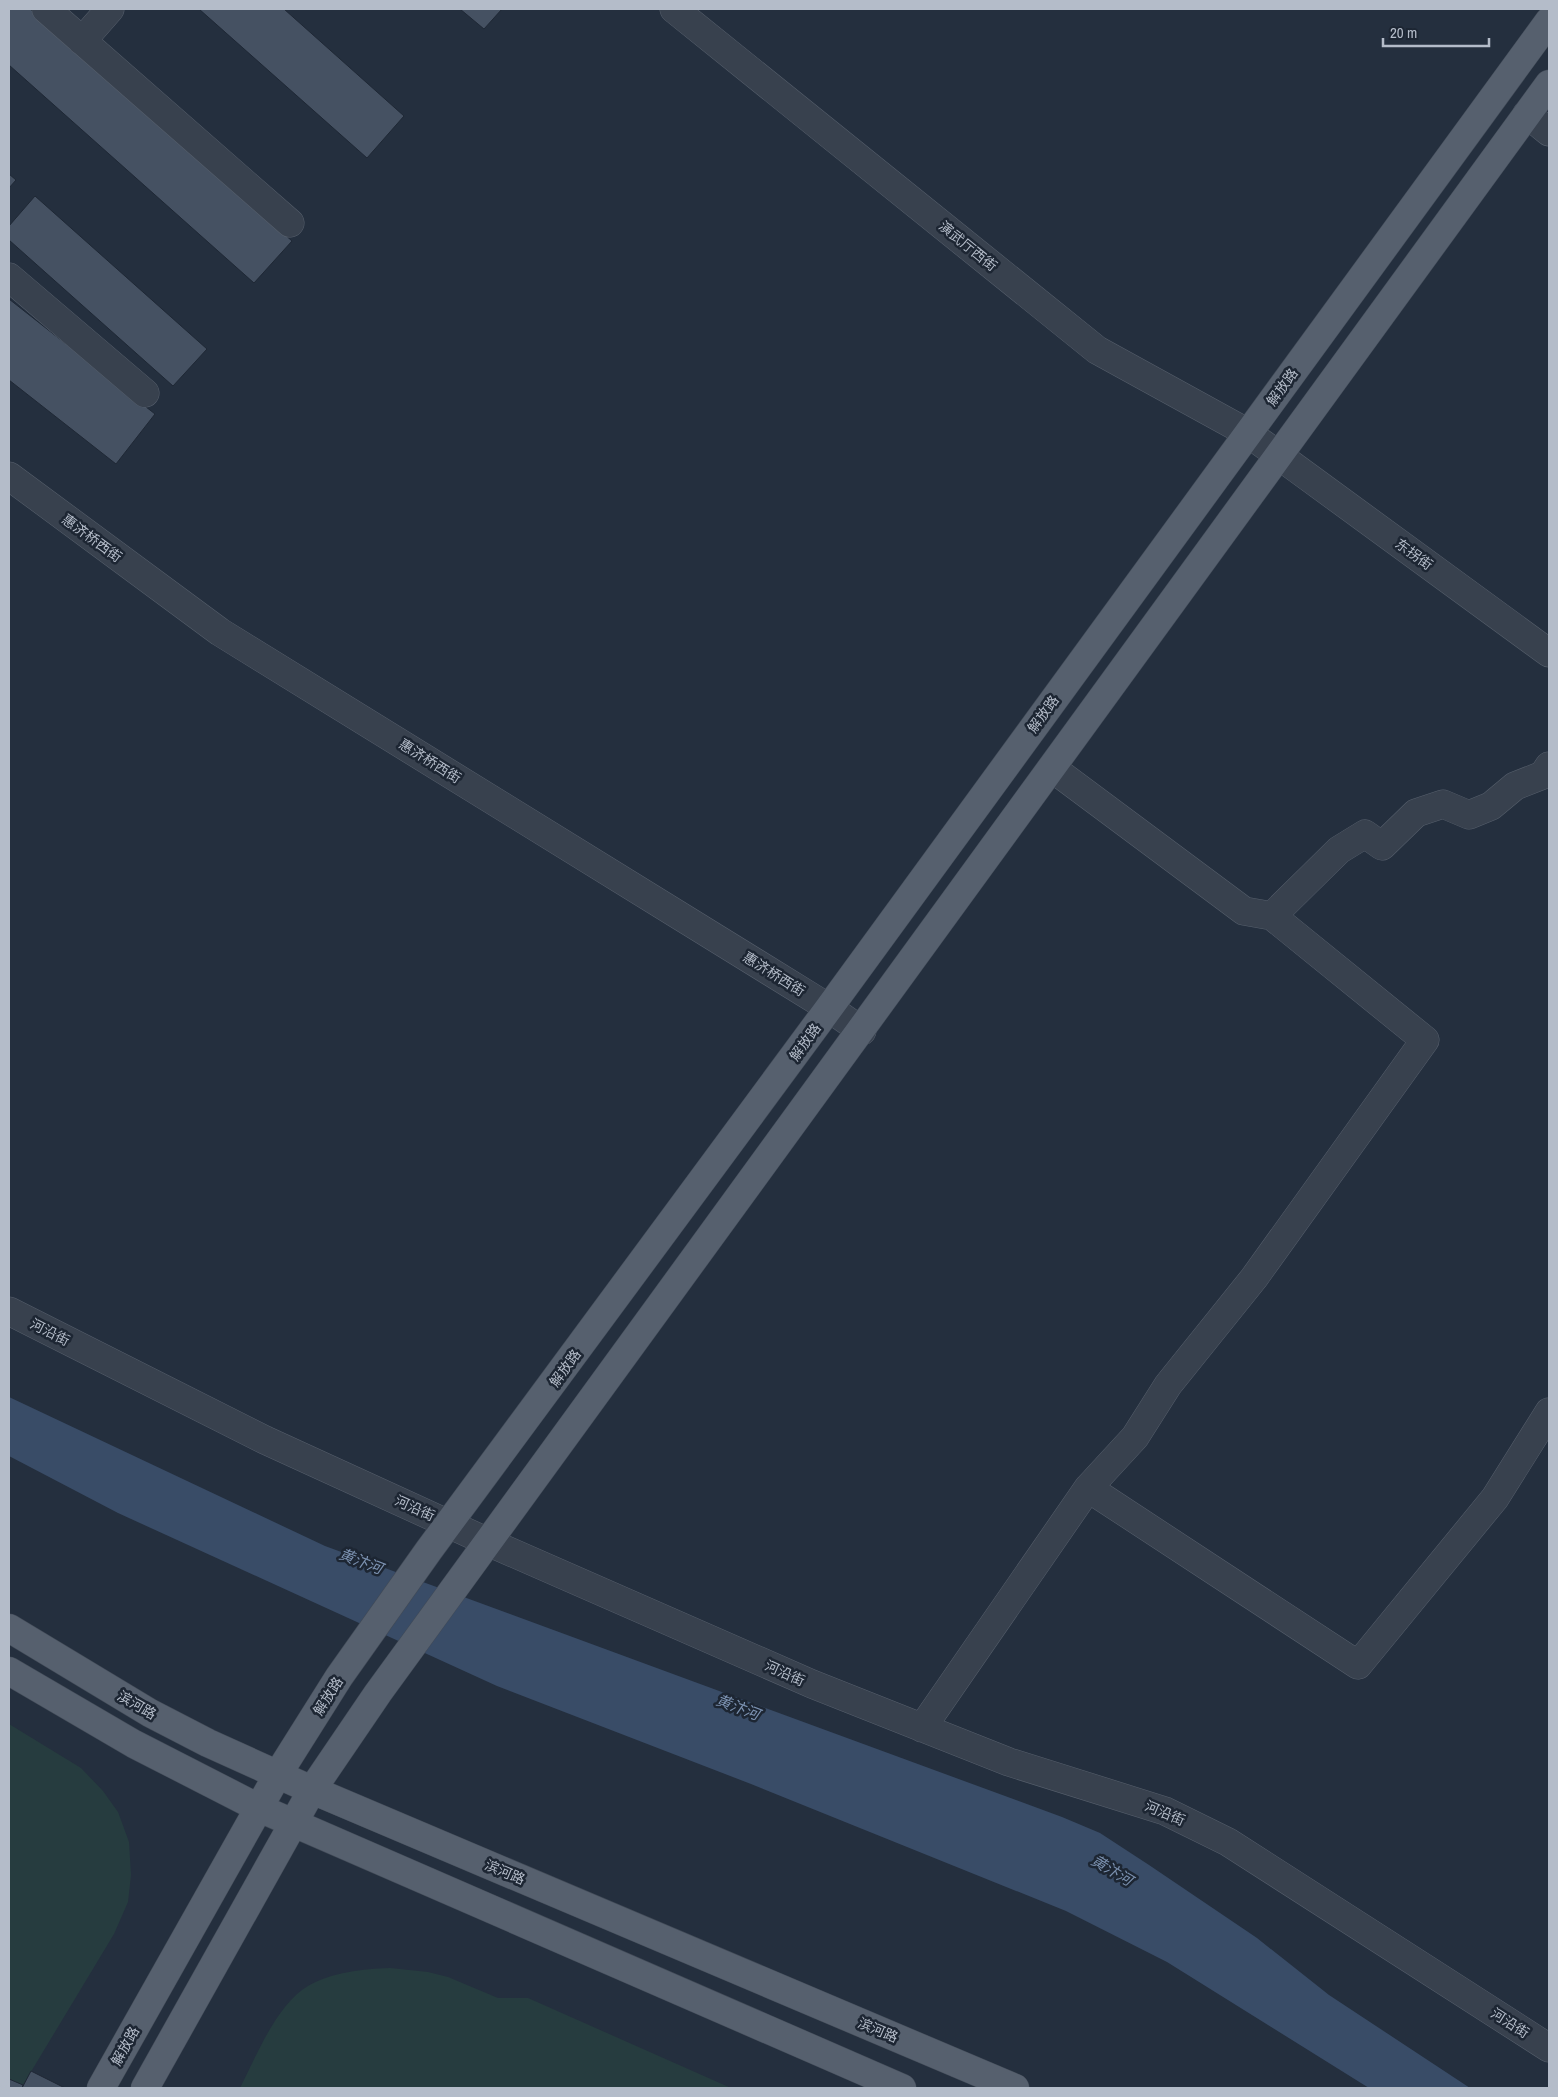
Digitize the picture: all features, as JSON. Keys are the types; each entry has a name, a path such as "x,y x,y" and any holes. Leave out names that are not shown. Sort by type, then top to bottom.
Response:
{"main road":[{"name":"解放路","path":"101,2088 278,1774 339,1677 429,1550 829,1008 1549,21"},
{"path":"145,2088 312,1790 378,1693 862,1031 1549,84"},
{"name":"滨河路","path":"9,1628 150,1713 208,1743 312,1790 1015,2088"},
{"path":"9,1671 134,1744 259,1808 902,2088"}],"street":[{"path":"46,9 290,223"},
{"path":"82,41 110,9"},
{"name":"演武厅西街","path":"674,9 1097,350 1248,433 1279,456"},
{"path":"1527,114 1549,132"},
{"path":"9,277 145,393"},
{"name":"东拐街","path":"1279,456 1549,653"},
{"name":"惠济桥西街","path":"9,476 220,632 829,1008 862,1031"},
{"path":"1272,916 1339,850 1365,834 1382,846 1416,813 1443,804 1469,815 1491,806 1515,786 1543,775 1549,766"},
{"path":"922,1728 1088,1488 1135,1437 1168,1385 1254,1278 1425,1040 1272,916 1244,911 1052,768"},
{"name":"河沿街","path":"9,1311 265,1440 450,1524 480,1553 1009,1762 1165,1811 1228,1842 1549,2048"},
{"path":"1088,1488 1358,1665 1495,1498 1549,1412"}],"green space":[{"path":"9,1724 81,1768 103,1791 118,1812 129,1842 131,1875 128,1902 114,1934 23,2085 9,2079"},
{"path":"390,1968 428,1972 448,1977 498,1998 528,1998 731,2088 240,2088 277,2018 286,2006 308,1986 337,1974"}],"water":[{"name":"黄汴河","path":"9,1397 325,1546 1062,1817 1100,1833 1257,1938 1329,1995 1470,2088 1369,2088 1167,1962 1066,1911 751,1784 497,1686 118,1513 9,1456"}],"building":[{"path":"9,9 30,9 292,241 254,283 9,65"},
{"path":"199,9 284,9 404,116 367,158"},
{"path":"460,9 502,9 484,29"},
{"path":"9,174 16,180 9,188"},
{"path":"35,196 207,349 173,386 9,240 9,226"},
{"path":"9,299 155,414 116,464 9,380"},
{"path":"31,2071 65,2088 22,2088"},
{"path":"9,2079 23,2085 22,2088 9,2088"}]}
